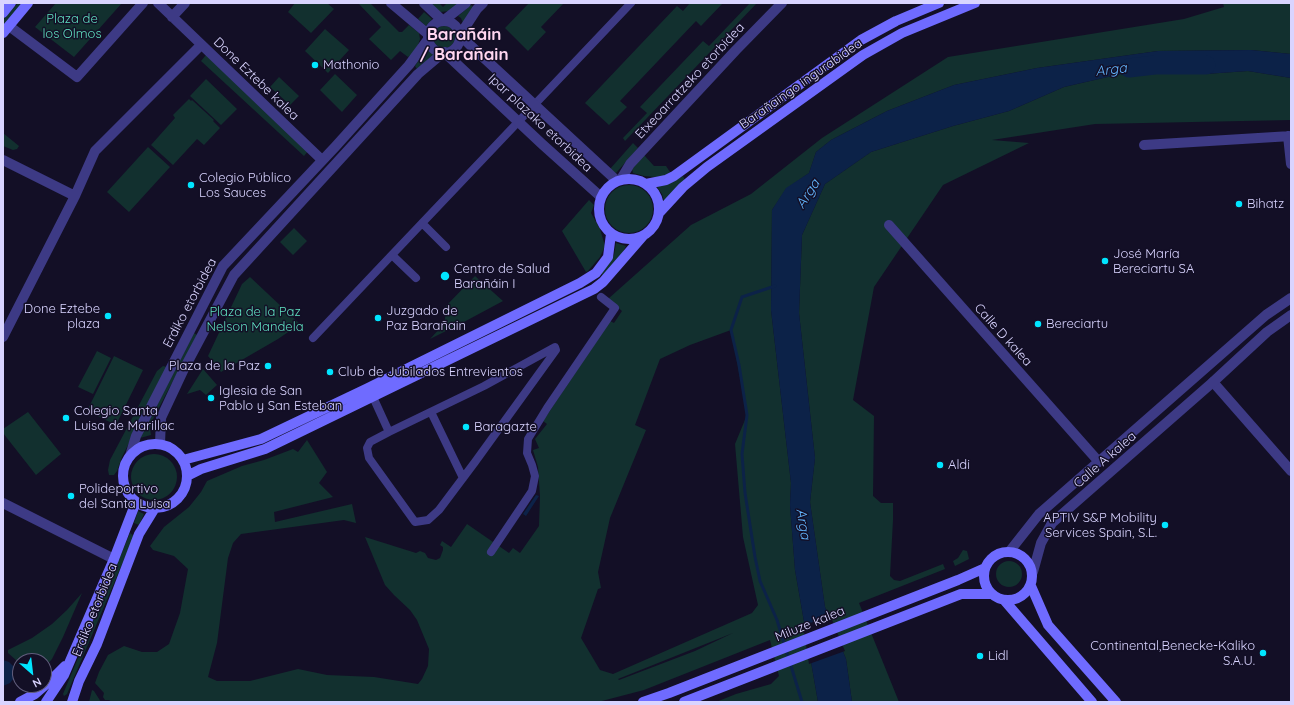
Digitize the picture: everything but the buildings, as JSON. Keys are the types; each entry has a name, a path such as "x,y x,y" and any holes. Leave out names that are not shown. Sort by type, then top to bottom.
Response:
{"main road":[{"path":"3,12 11,3"},
{"path":"6,29 28,3"},
{"name":"Barañaingo ingurabidea","path":"646,184 666,180 674,176 861,40 896,21 939,3"},
{"name":"Barañaingo ingurabidea","path":"659,214 683,187 707,167 862,55 902,33 975,3"},
{"path":"187,476 201,469 265,450 594,289 603,282 643,236 651,230 659,214 657,197 652,189 638,180 630,178 619,180 605,190 601,197 598,207 599,217 604,227 611,234 619,238 635,239 643,236"},
{"path":"183,460 261,439 580,283 596,273 608,257 611,234"},
{"path":"160,444 177,452 183,460 187,476 186,486 181,495 174,502 165,507 155,508 136,502 124,485 123,475 125,465 130,456 139,449 149,445 160,444"},
{"name":"Erdiko etorbidea","path":"46,702 64,675 114,559 136,502"},
{"name":"Erdiko etorbidea","path":"75,700 79,681 97,644 139,534 155,508"},
{"path":"1092,702 1004,600 991,594 984,582 985,568 994,556 1009,552 1024,558 1033,572 1031,586 1048,625 1116,702"},
{"name":"Miluze kalea","path":"643,702 864,617 985,568"},
{"path":"1004,600 1020,598 1031,586"},
{"name":"Miluze kalea","path":"684,702 961,594 991,594"},
{"path":"20,702 35,694 70,660"}],"street":[{"path":"6,29 76,77 143,3"},
{"name":"Done Eztebe kalea","path":"158,3 322,160"},
{"path":"172,17 185,3"},
{"path":"391,3 429,37 435,50 444,52 454,49 460,40 460,35 477,9 483,3"},
{"path":"424,3 444,21 456,26 460,35"},
{"path":"429,37 432,28 435,25 444,21 466,3"},
{"path":"313,338 631,3"},
{"name":"Etxeoarratzeko etorbidea","path":"619,180 630,164 782,3"},
{"name":"Ipar plazako etorbidea","path":"460,35 470,46 619,180"},
{"name":"Erdiko etorbidea","path":"130,456 136,436 223,266 409,65 429,37"},
{"path":"3,337 75,196 95,152 201,44"},
{"name":"Erdiko etorbidea","path":"160,444 161,418 184,369 234,275 413,79 444,52"},
{"name":"Ipar plazako etorbidea","path":"444,52 518,122 601,197"},
{"path":"1144,145 1289,136 1291,164"},
{"path":"3,160 75,196"},
{"path":"422,223 446,248"},
{"name":"Calle D kalea","path":"889,225 1099,462"},
{"path":"392,255 416,278"},
{"path":"491,552 532,491 535,476 527,453 528,439 547,408 616,308 601,297"},
{"path":"1291,298 1266,315 1226,350 1225,357 1212,369 1214,382 1291,471"},
{"path":"1214,382 1267,332 1291,315"},
{"path":"555,347 556,350 439,510 428,520 415,522 370,458 368,448 370,442 431,412 484,386 555,347"},
{"name":"Calle A kalea","path":"1009,552 1039,514 1226,350"},
{"path":"1167,401 1182,393 1200,379 1214,382"},
{"name":"Calle A kalea","path":"1033,572 1041,543 1052,523 1214,382"},
{"path":"373,397 389,432"},
{"path":"431,412 463,478"},
{"path":"3,503 114,559"}],"green space":[{"path":"18,3 23,3 3,26 3,20"},
{"name":"Plaza de los Olmos","path":"56,3 122,3 74,57 35,27"},
{"path":"295,3 327,3 334,9 311,33 288,12"},
{"path":"358,3 370,3 399,32 402,32 409,25 419,33 420,39 418,45 412,54 408,57 400,51 391,60 369,39 381,27"},
{"path":"429,3 439,3 443,7 447,3 460,3 450,11 440,12"},
{"path":"529,3 564,3 541,27 546,32 528,51 505,28"},
{"path":"690,3 723,3 701,26 696,21 620,101 627,107 609,125 585,103 677,6 683,11"},
{"path":"750,3 757,3 625,141 623,138 647,113 640,107 703,41 709,46"},
{"path":"1223,3 1291,4 1291,54 1251,50 1158,51 1037,68 954,85 887,111 831,140 816,152 809,173 786,189 772,210 771,310 791,483 790,505 795,570 818,702 716,702 736,694 771,684 779,676 770,640 644,690 598,702 112,702 105,700 103,697 104,693 95,683 108,655 124,646 142,652 157,652 169,644 180,613 188,569 174,556 153,550 150,546 164,527 189,507 201,492 207,481 242,466 264,460 293,449 298,452 307,440 327,472 319,483 333,497 274,512 275,522 352,504 356,523 344,520 241,534 233,543 228,558 217,643 208,677 217,681 250,681 298,669 327,675 374,677 418,684 428,666 429,649 417,620 410,610 385,585 365,537 416,553 420,551 425,553 428,558 436,560 440,558 443,550 443,547 440,545 442,541 451,547 467,524 509,553 513,548 520,553 539,526 540,496 538,467 533,450 539,448 535,439 547,424 543,421 610,321 614,323 622,311 608,299 691,225 751,194 822,138 948,57 1184,19 1224,7","holes":["731,330 747,415 735,444 743,537 758,605 752,613 613,674 600,670 581,638 598,589 601,588 598,572 610,518 646,430 635,425 660,359 690,345","733,633 695,651 619,680 618,679"]},
{"path":"471,5 474,8 463,23 461,18 458,16"},
{"path":"424,12 432,19 426,26 418,19"},
{"path":"440,26 448,26 455,33 455,41 448,48 440,48 433,41 433,33"},
{"path":"325,29 349,50 328,73 305,51"},
{"path":"426,48 434,55 417,69 415,66"},
{"path":"206,55 309,150 304,156 201,61"},
{"path":"1167,61 1205,74 1248,71 1291,78 1291,120 1095,124 992,140 1029,143 943,185 874,287 853,400 874,416 873,496 881,503 893,503 890,576 894,580 900,581 943,564 945,569 859,603 899,702 852,702 846,659 825,607 810,502 815,458 799,313 802,235 825,184 871,152 953,126 1009,111 1064,87 1125,73"},
{"path":"335,74 357,95 342,112 320,90"},
{"path":"279,77 299,96 290,105 270,87"},
{"path":"206,79 237,109 221,125 190,96"},
{"path":"189,99 214,120 213,121 220,128 204,145 197,139 173,165 151,145 175,118 173,115"},
{"path":"3,133 19,146 17,149 13,150 3,146"},
{"path":"633,143 638,148 616,173 610,169"},
{"path":"148,147 170,167 129,212 107,192"},
{"path":"644,155 654,166 666,166 670,172 664,176 655,177 633,173 632,169"},
{"path":"683,176 685,180 664,201 662,194 657,187 670,183"},
{"path":"629,185 638,187 646,192 651,200 653,209 651,218 646,226 638,231 629,233 620,231 612,226 607,218 605,209 607,200 612,192 620,187"},
{"path":"589,200 594,205 591,213 600,229 605,246 600,257 586,272 562,231"},
{"path":"294,228 307,241 293,255 280,242"},
{"path":"616,243 626,246 623,252 603,276 601,273 614,255"},
{"path":"475,276 503,301 430,339 443,325 446,306"},
{"name":"Plaza de la Paz Nelson Mandela","path":"250,277 300,324 278,339 221,372 208,356 242,284"},
{"path":"194,333 197,335 152,421 150,429 151,435 140,438"},
{"path":"97,351 111,358 93,394 78,387"},
{"path":"114,356 143,370 116,425 87,411"},
{"path":"163,366 167,367 122,457 117,471 114,475 109,475 108,470 110,460 157,371"},
{"path":"203,369 217,385 206,395 200,390 187,394"},
{"path":"28,412 61,454 36,475 3,433 3,429"},
{"path":"150,454 158,454 167,458 173,464 177,477 173,490 167,496 158,500 150,500 141,496 135,490 131,481 131,473 135,464 141,458"},
{"path":"138,511 144,514 139,525 134,523"},
{"path":"130,533 134,536 67,694 64,696 63,694"},
{"path":"963,550 967,551 969,559 955,566 953,561 958,558"},
{"path":"1009,561 1018,565 1022,574 1018,583 1009,587 1000,583 996,574 1000,565"},
{"path":"82,593 52,659 52,653 12,653 12,657 8,653 8,650 32,638 52,624"},
{"path":"92,690 94,691 101,702 89,702"}],"water":[{"path":"1251,50 1291,54 1291,78 1248,71 1205,74 1167,61 1125,73 1064,87 1009,111 953,126 871,152 825,184 802,235 799,313 815,458 810,502 825,607 846,659 852,702 818,702 795,570 790,505 791,483 771,310 772,210 786,188 809,173 816,152 831,140 887,111 954,85 1037,68 1158,51"},
{"path":"536,495 539,496 526,516 523,514"},
{"path":"3,660 12,665 12,680 3,686"}],"pier":[{"path":"830,615 845,651 809,664 803,626"}],"waterway":[{"name":"Arga","path":"1129,68 1155,65 1206,65"},
{"path":"775,286 742,297 731,330 739,365 747,415 742,454 745,493 755,557 760,581 777,620 802,702"}],"place":[{"name":"Mathonio","path":"315,65"},
{"name":"Colegio Público Los Sauces","path":"191,185"},
{"name":"Bihatz","path":"1239,204"},
{"name":"José María Bereciartu SA","path":"1105,261"},
{"name":"Centro de Salud Barañáin I","path":"445,276"},
{"name":"Done Eztebe plaza","path":"108,316"},
{"name":"Juzgado de Paz Barañain","path":"378,318"},
{"name":"Bereciartu","path":"1038,324"},
{"name":"Plaza de la Paz","path":"268,366"},
{"name":"Club de Jubilados Entrevientos","path":"330,372"},
{"name":"Iglesia de San Pablo y San Esteban","path":"211,398"},
{"name":"Colegio Santa Luisa de Marillac","path":"66,418"},
{"name":"Baragazte","path":"466,427"},
{"name":"Aldi","path":"940,465"},
{"name":"Polideportivo del Santa Luisa","path":"71,496"},
{"name":"APTIV S&P Mobility Services Spain, S.L.","path":"1165,525"},
{"name":"Continental,Benecke-Kaliko S.A.U.","path":"1263,653"},
{"name":"Lidl","path":"980,656"}],"district":[{"name":"Barañáin / Barañain","path":"464,45"}]}
